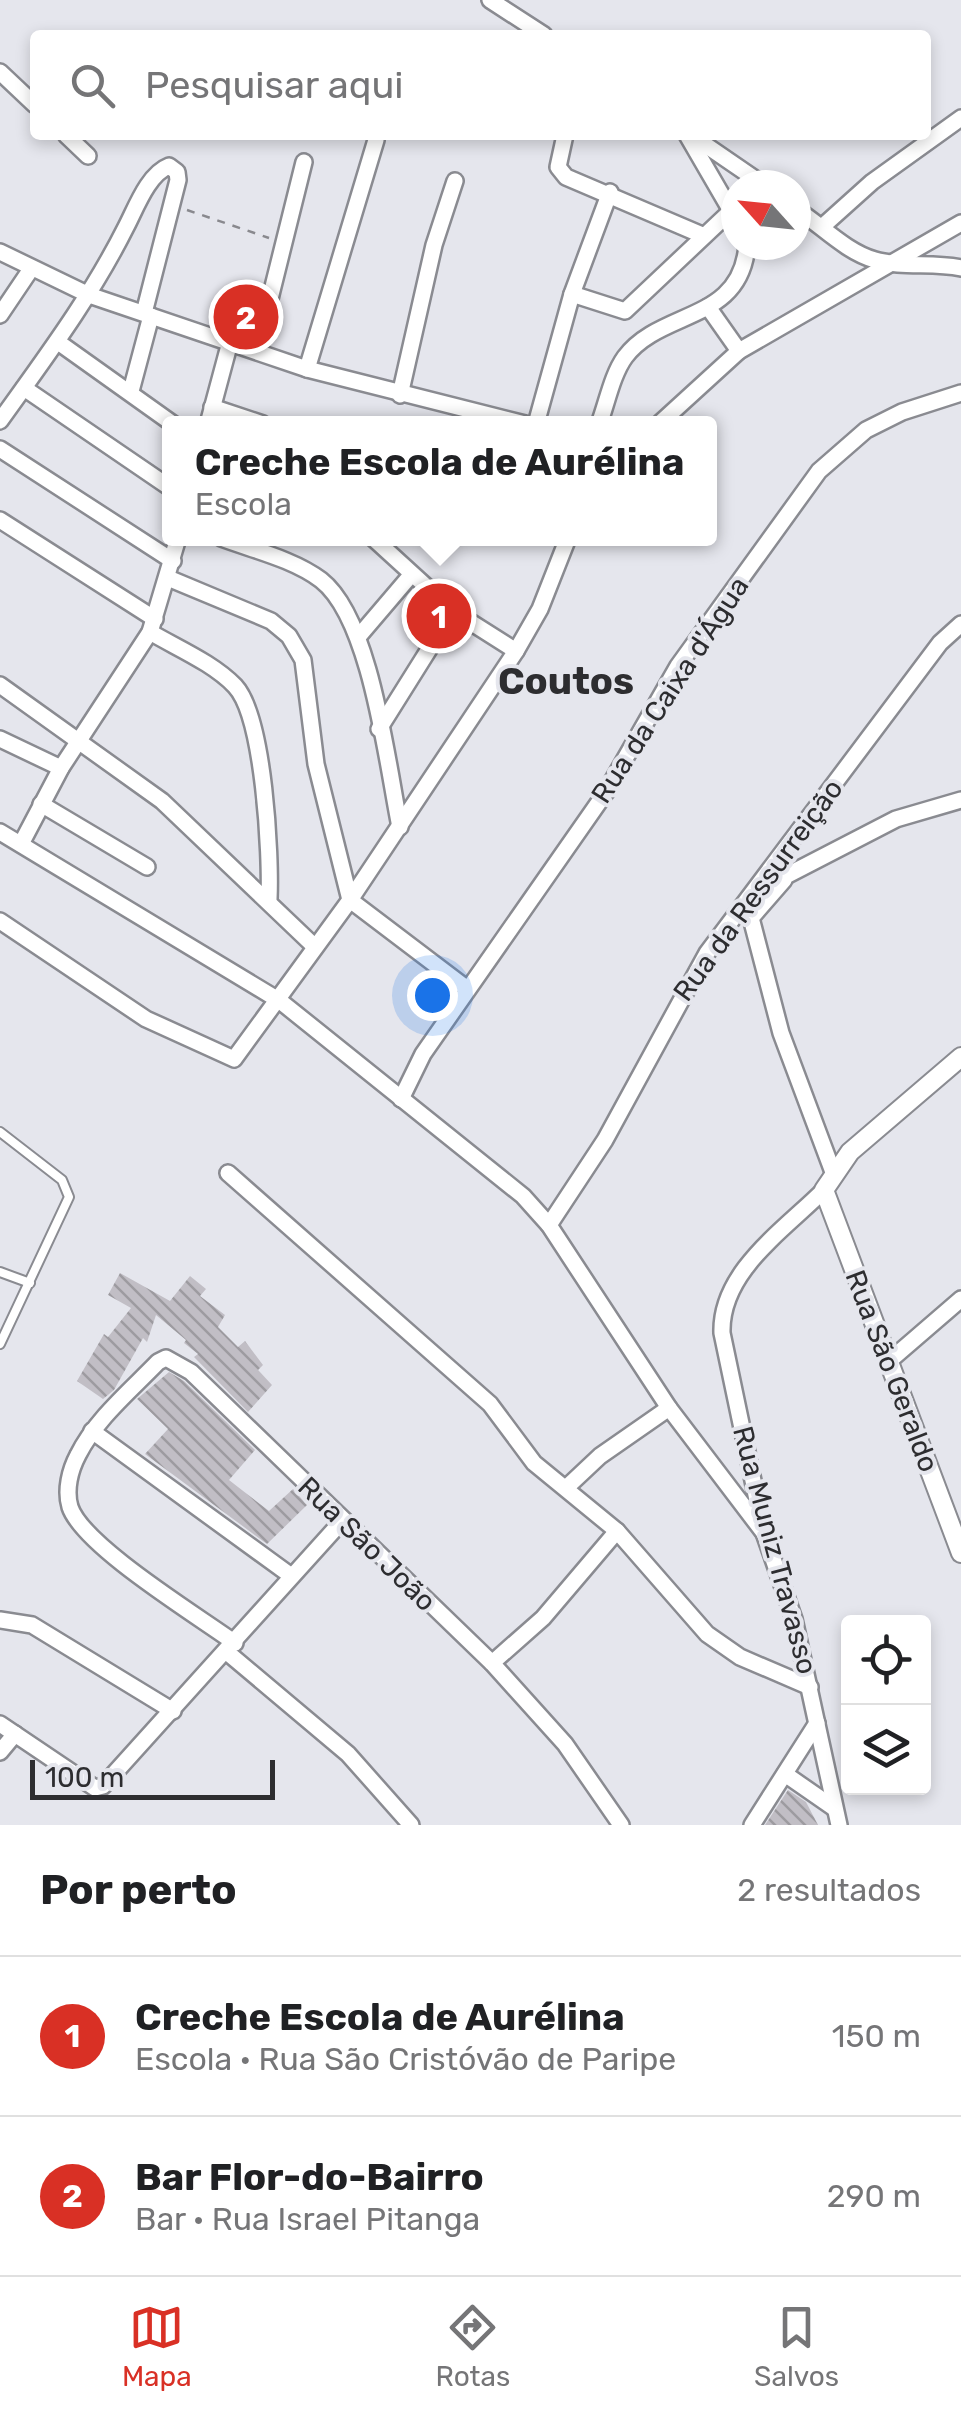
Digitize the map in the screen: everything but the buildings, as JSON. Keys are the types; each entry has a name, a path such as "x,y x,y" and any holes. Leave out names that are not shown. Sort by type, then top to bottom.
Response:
{"street":[{"path":"490,0 513,6 539,30"},
{"path":"0,72 30,101"},
{"path":"931,140 961,118"},
{"path":"71,140 88,156"},
{"path":"308,369 376,140"},
{"path":"563,140 558,158 561,173 702,235"},
{"path":"692,140 721,192"},
{"path":"696,140 742,170"},
{"path":"822,226 872,182 930,140"},
{"path":"257,351 304,162"},
{"path":"0,421 89,295 160,170 170,166 177,172 172,205 132,392"},
{"path":"400,395 454,181"},
{"path":"538,416 572,294 610,192"},
{"path":"811,218 855,252 895,264 930,262 961,268"},
{"path":"669,416 738,351 895,264 961,222"},
{"path":"572,294 625,311 656,285 702,235 721,223"},
{"path":"0,252 89,295 308,369 491,416"},
{"path":"602,416 626,357 731,289 743,260"},
{"path":"0,316 31,269"},
{"path":"708,307 738,351"},
{"path":"58,342 163,416"},
{"path":"210,415 230,342"},
{"path":"24,388 162,482"},
{"name":"Rua da Caixa d'Água","path":"401,1100 423,1054 466,988 606,792 678,666 819,471 866,430 902,412 961,393"},
{"path":"0,449 173,561"},
{"path":"0,520 226,677 246,704 260,771 269,899"},
{"path":"22,844 61,768 152,625 176,546"},
{"path":"242,546 298,566 324,582 360,636 400,827"},
{"path":"381,546 453,611 516,651"},
{"path":"0,920 146,1018 228,1060 242,1053 400,827 516,651 556,574 565,546"},
{"path":"360,636 412,575"},
{"path":"168,578 271,621 289,636 303,660 316,764 350,900 466,988"},
{"path":"380,729 453,611"},
{"name":"Rua da Ressurreição","path":"549,1225 630,1097 674,1006 757,884 940,643 961,624"},
{"path":"0,685 81,739 162,801 314,946"},
{"path":"0,739 61,768"},
{"path":"833,1172 782,1033 751,918 784,880 896,818 961,800"},
{"path":"41,804 147,867"},
{"path":"0,832 280,1001 523,1196 549,1225 669,1408 764,1533"},
{"path":"757,884 784,880"},
{"name":"Rua Muniz Travasso","path":"838,1825 794,1618 764,1533 722,1332 722,1308 743,1271 824,1190 850,1152 961,1057"},
{"path":"228,1173 490,1404 534,1463 616,1531 715,1641 810,1686"},
{"name":"Rua São Geraldo","path":"824,1190 961,1552"},
{"path":"888,1362 961,1299"},
{"name":"Rua São João","path":"92,1430 158,1362 175,1360 492,1663 564,1744 620,1825"},
{"path":"568,1488 600,1456 669,1408"},
{"path":"290,1575 92,1430 76,1458 67,1488 74,1518 94,1542 231,1648 348,1754 412,1825"},
{"path":"0,1724 99,1789 231,1648 290,1575 343,1520"},
{"path":"492,1663 544,1618 616,1531"},
{"path":"0,1620 32,1625 173,1711"},
{"path":"752,1825 817,1723"},
{"path":"0,1752 15,1734"},
{"path":"786,1774 834,1808"}],"lane":[{"path":"0,1132 68,1188 68,1205 0,1344"},
{"path":"0,1272 30,1283"}],"path":[{"path":"172,205 284,243"}],"place":[{"name":"Bar Flor-do-Bairro","path":"246,317"},
{"name":"Creche Escola de Aurélina","path":"439,616"}],"district":[{"name":"Coutos","path":"566,681"}]}
